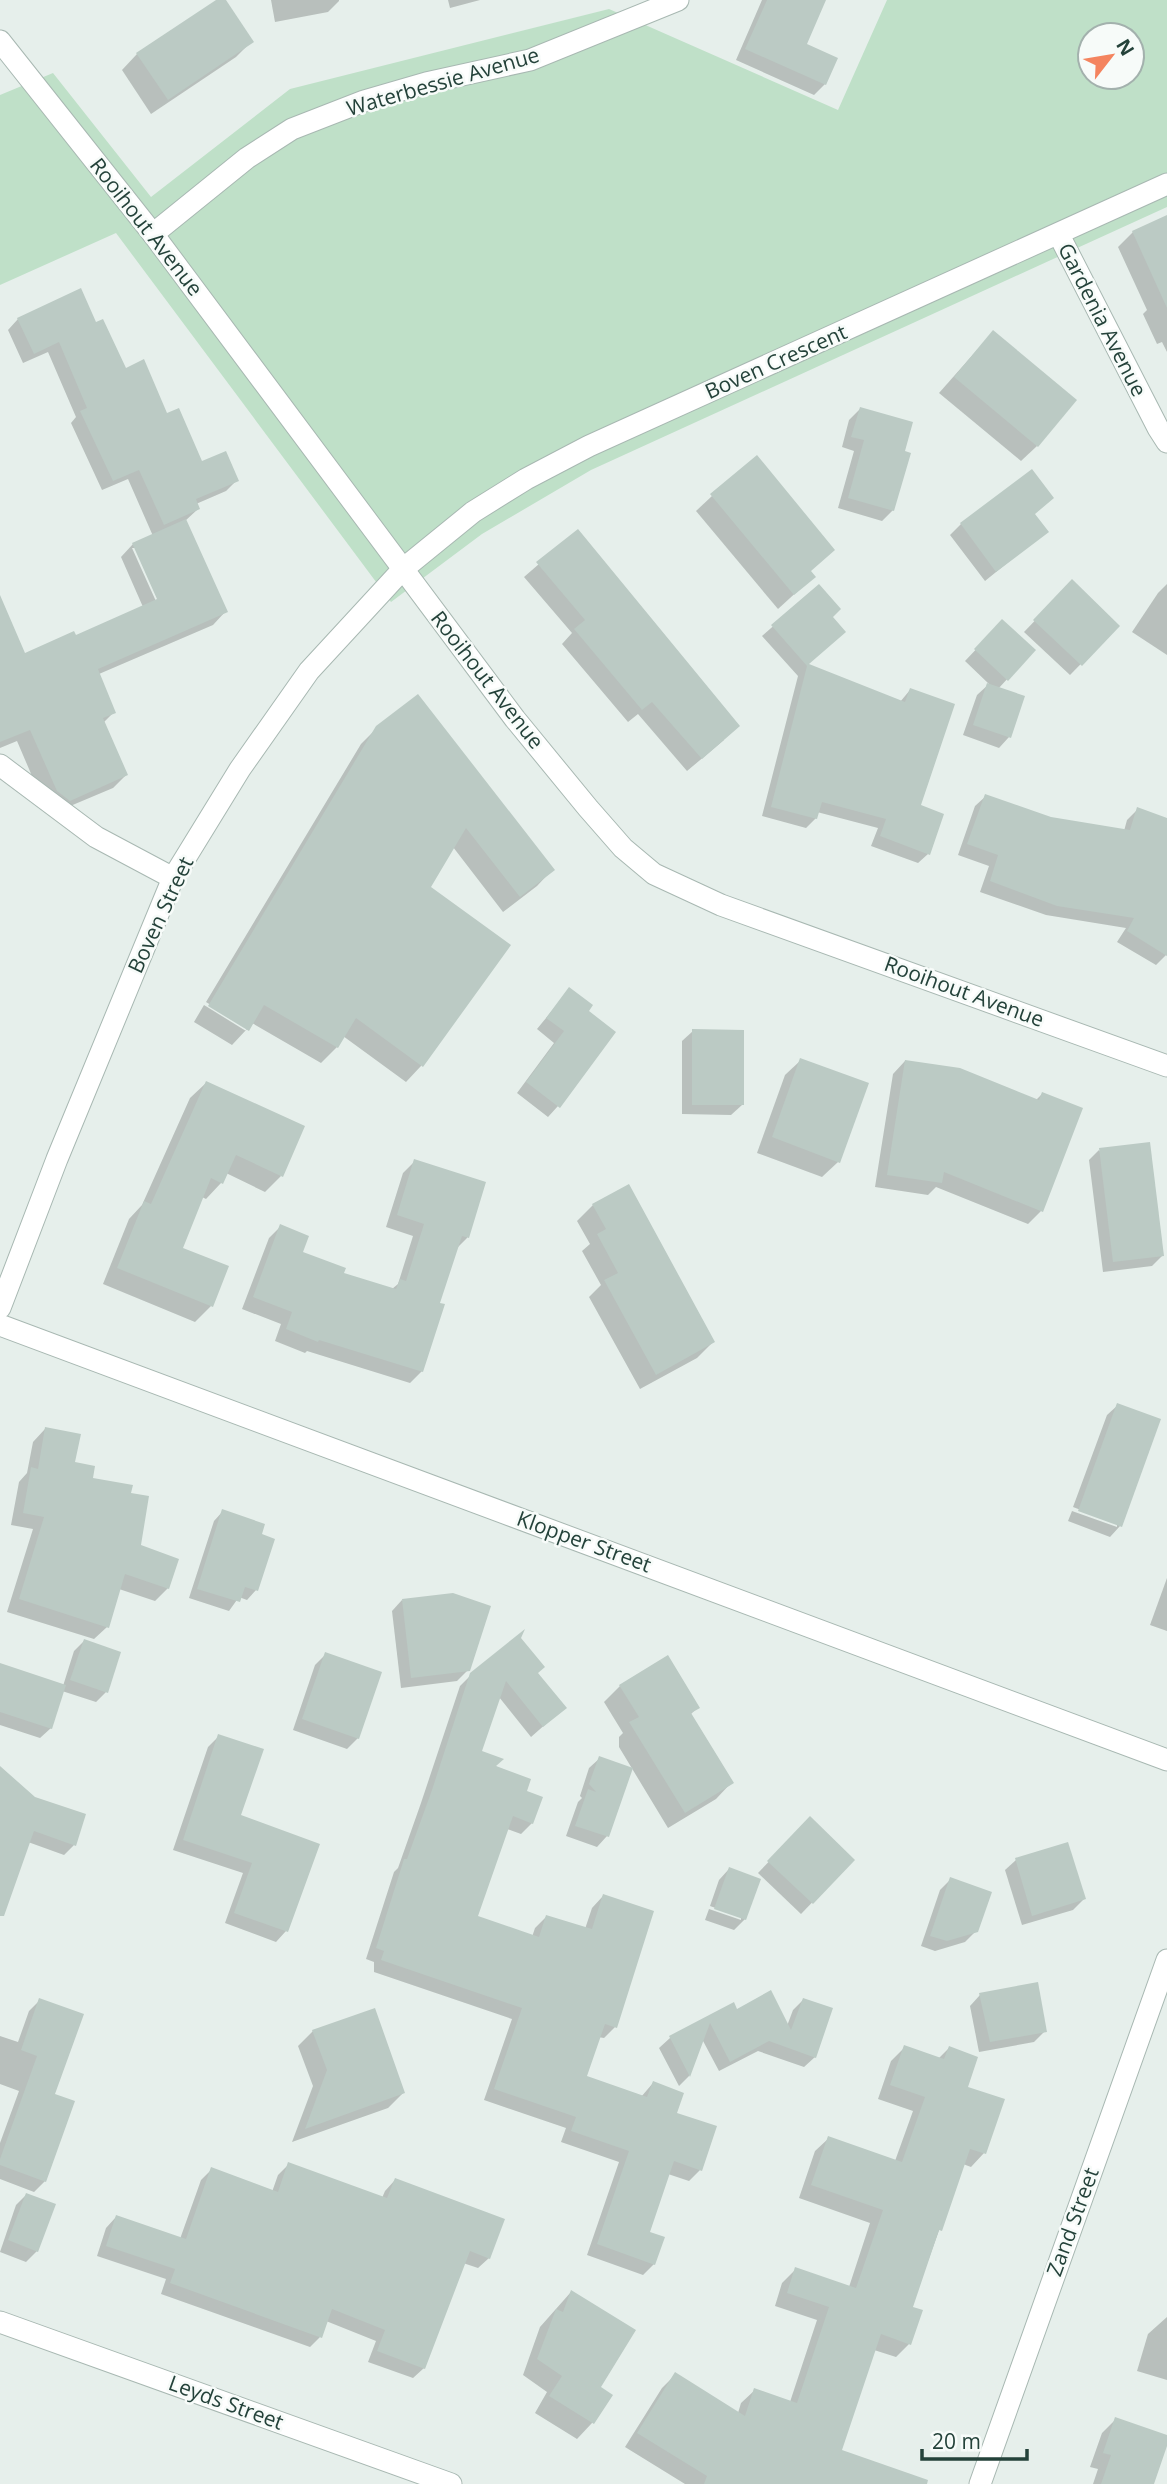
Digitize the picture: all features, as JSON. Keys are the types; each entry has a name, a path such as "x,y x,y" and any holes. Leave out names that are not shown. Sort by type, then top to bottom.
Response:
{"street":[{"name":"Waterbessie Avenue","path":"153,234 247,158 292,129 364,101 426,83 530,60 678,0"},
{"name":"Rooihout Avenue","path":"0,41 153,234 515,719 623,848 654,874 721,905 1167,1066"},
{"name":"Boven Crescent","path":"402,569 473,512 526,479 589,446 1167,184"},
{"name":"Gardenia Avenue","path":"1059,235 1167,442"},
{"name":"Boven Street","path":"0,1308 57,1159 173,878 240,769 309,671 402,569"},
{"path":"0,765 96,837 173,878"},
{"name":"Klopper Street","path":"0,1325 1167,1760"},
{"name":"Zand Street","path":"980,2484 1167,1960"},
{"name":"Leyds Street","path":"0,2322 451,2484"}],"green space":[{"path":"887,0 1167,0 1167,207 591,470 482,534 391,602 116,233 0,285 0,95 53,73 151,197 290,89 609,9 838,110"}],"building":[{"path":"216,0 226,0 254,42 168,100 136,53"},
{"path":"767,0 826,0 807,44 838,58 826,85 745,49"},
{"path":"1167,215 1167,308 1132,231"},
{"path":"81,288 96,322 103,319 126,368 144,359 167,413 179,408 202,461 226,451 239,481 196,499 200,509 164,525 139,470 113,481 80,411 87,408 59,342 34,354 17,318"},
{"path":"993,330 1077,400 1038,447 954,377"},
{"path":"860,407 913,422 905,451 911,453 894,511 848,498 864,440 851,437"},
{"path":"757,455 835,550 811,571 816,577 794,595 710,494"},
{"path":"1032,469 1054,498 1035,514 1049,532 996,572 960,523"},
{"path":"186,519 228,612 98,669 116,713 103,718 128,775 70,801 57,791 30,730 0,742 0,595 25,653 74,631 76,635 157,599 132,543"},
{"path":"578,529 740,726 702,759 652,702 642,710 574,629 585,620 536,562"},
{"path":"1072,579 1120,626 1082,666 1033,620"},
{"path":"819,584 841,609 833,617 846,632 809,664 905,702 910,688 955,704 921,805 944,814 930,855 880,836 886,819 822,802 817,819 771,807 807,666 771,625"},
{"path":"1002,619 1036,650 1008,681 974,649"},
{"path":"987,683 1025,696 1011,738 973,725"},
{"path":"418,694 555,870 520,897 466,828 431,887 511,945 423,1067 356,1018 338,1048 264,1005 249,1031 208,1006 376,726"},
{"path":"985,794 1051,817 1130,830 1137,807 1167,818 1167,956 1127,931 1134,918 1057,906 990,881 998,855 967,844"},
{"path":"569,987 593,1005 589,1011 616,1032 560,1108 526,1082 564,1031 546,1018"},
{"path":"692,1029 744,1030 744,1105 692,1105"},
{"path":"800,1058 869,1083 840,1163 772,1137"},
{"path":"905,1060 960,1068 1039,1100 1042,1092 1083,1108 1043,1212 944,1172 942,1183 887,1175"},
{"path":"206,1081 305,1126 283,1177 236,1155 223,1184 211,1178 183,1248 229,1266 213,1307 117,1268 144,1201 151,1204"},
{"path":"1150,1142 1164,1256 1113,1262 1099,1148"},
{"path":"414,1159 486,1182 469,1238 462,1236 440,1303 445,1304 423,1372 319,1340 318,1342 286,1329 292,1312 253,1297 280,1224 309,1236 303,1252 346,1268 344,1273 396,1289 400,1279 406,1281 424,1224 397,1215"},
{"path":"629,1184 715,1342 656,1375 604,1280 618,1273 597,1234 606,1229 592,1204"},
{"path":"1117,1403 1161,1419 1122,1527 1078,1511"},
{"path":"45,1427 81,1434 75,1462 95,1466 93,1478 133,1485 131,1493 149,1496 141,1545 179,1559 169,1589 125,1574 109,1628 19,1599 44,1517 23,1513 31,1467 38,1469"},
{"path":"222,1509 265,1524 262,1534 275,1539 258,1591 245,1587 240,1602 197,1589"},
{"path":"453,1593 491,1606 470,1671 411,1678 402,1599"},
{"path":"525,1629 521,1638 545,1667 538,1673 567,1708 543,1727 506,1681 482,1751 504,1759 496,1766 531,1779 527,1791 543,1797 533,1824 513,1816 478,1916 539,1937 546,1915 592,1929 603,1894 654,1911 617,2028 605,2024 587,2076 647,2097 653,2081 684,2093 677,2113 717,2126 702,2171 674,2161 650,2232 665,2237 655,2265 597,2244 629,2151 571,2131 576,2117 494,2089 522,2008 381,1960 384,1951 376,1948 404,1859 407,1859 432,1790 470,1673"},
{"path":"84,1639 121,1652 108,1693 70,1680"},
{"path":"325,1652 382,1672 359,1739 302,1719"},
{"path":"668,1655 700,1708 691,1713 734,1783 685,1813 629,1722 639,1717 619,1685"},
{"path":"0,1663 66,1685 52,1729 0,1712"},
{"path":"218,1734 264,1749 241,1815 320,1844 288,1932 234,1913 252,1863 183,1840"},
{"path":"599,1756 633,1768 609,1837 575,1826 588,1789 596,1792 589,1784"},
{"path":"0,1766 35,1797 86,1814 76,1846 34,1831 4,1916 0,1916"},
{"path":"810,1816 855,1860 813,1904 767,1861"},
{"path":"1068,1842 1086,1899 1032,1916 1015,1858"},
{"path":"729,1867 761,1879 746,1920 714,1909"},
{"path":"950,1877 992,1892 978,1932 947,1941 930,1936"},
{"path":"1038,1982 1047,2032 990,2042 979,1993"},
{"path":"771,1990 791,2030 803,1998 833,2008 816,2058 769,2041 730,2062 710,2023 690,2077 669,2036 734,2002 737,2009"},
{"path":"39,1998 84,2014 55,2094 75,2101 46,2182 0,2165 37,2056 21,2050"},
{"path":"375,2008 405,2093 305,2129 327,2070 312,2030"},
{"path":"904,2045 944,2059 949,2046 978,2057 968,2087 1005,2099 986,2154 970,2149 942,2231 939,2230 913,2307 923,2310 911,2345 881,2334 842,2450 928,2480 927,2484 704,2484 707,2476 637,2433 675,2372 745,2416 754,2388 797,2403 829,2307 787,2293 795,2267 856,2288 883,2210 811,2185 828,2136 902,2162 925,2097 890,2085"},
{"path":"288,2162 387,2198 395,2178 505,2219 490,2259 470,2251 425,2369 377,2351 385,2330 332,2309 322,2338 170,2283 175,2269 106,2246 116,2215 186,2239 211,2167 278,2192"},
{"path":"26,2193 56,2204 38,2252 8,2240"},
{"path":"571,2290 636,2330 601,2387 613,2395 594,2424 549,2396 562,2376 537,2359 556,2309 563,2312"},
{"path":"1115,2417 1167,2435 1167,2446 1154,2484 1101,2484 1111,2455 1103,2453"}]}
